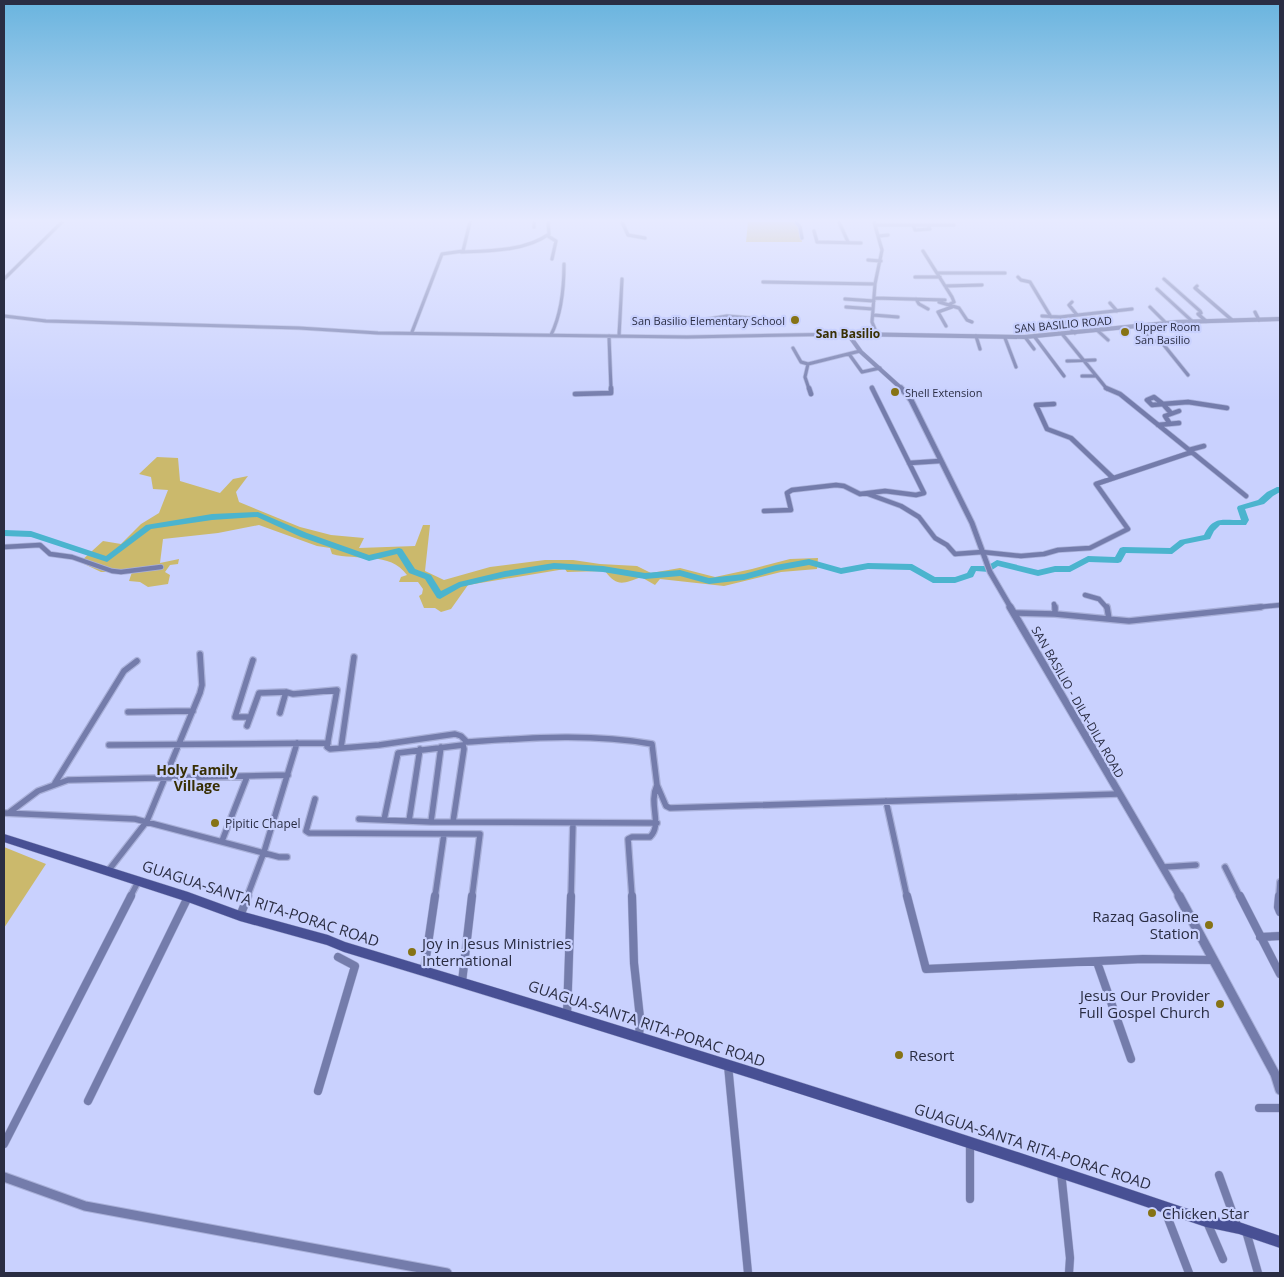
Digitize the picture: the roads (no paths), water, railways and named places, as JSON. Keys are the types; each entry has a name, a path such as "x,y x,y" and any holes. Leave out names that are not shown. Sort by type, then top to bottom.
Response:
{"main road":[{"name":"GUAGUA-SANTA RITA-PORAC ROAD","path":"4,838 188,897 240,916 328,940 344,948 544,1007 970,1142 1206,1221 1280,1242"}],"street":[{"path":"412,332 431,282"},
{"path":"551,335 558,321 565,282"},
{"path":"619,336 622,282"},
{"path":"763,282 875,284 872,325 877,334"},
{"path":"943,282 954,300 951,305 938,312 946,326"},
{"path":"1028,282 1051,317"},
{"path":"1167,282 1200,311 1201,313 1198,314 1206,321"},
{"path":"945,286 982,285"},
{"path":"1197,286 1195,288 1232,320"},
{"path":"1157,289 1193,322"},
{"path":"845,299 945,300"},
{"path":"916,299 920,305 928,309"},
{"path":"938,300 959,308 968,308"},
{"path":"1072,302 1069,305 1077,315"},
{"path":"1110,303 1117,310"},
{"path":"846,307 873,309"},
{"path":"1150,307 1166,323"},
{"path":"959,308 967,320 972,322"},
{"path":"1042,316 1060,317 1132,309"},
{"path":"1255,312 1258,314 1256,317 1259,320"},
{"path":"873,315 898,317"},
{"path":"4,316 46,321 290,328 378,333 672,337 848,334"},
{"path":"671,325 727,316 751,318"},
{"path":"1060,317 1075,333"},
{"name":"SAN BASILIO ROAD","path":"848,334 1005,338 1063,335 1166,323 1280,319"},
{"path":"1136,326 1152,340 1163,344 1188,375"},
{"path":"1098,330 1108,340"},
{"name":"SAN BASILIO - DILA-DILA ROAD","path":"848,334 860,352 896,382 911,400 972,523 990,572 1118,794 1164,867 1213,960 1277,1074 1280,1090"},
{"path":"1063,335 1107,389 1120,394 1246,496"},
{"path":"575,394 611,394 609,336"},
{"path":"976,336 980,349"},
{"path":"1034,336 1064,376"},
{"path":"1025,337 1034,349"},
{"path":"1005,338 1010,344 1010,354 1016,367"},
{"path":"793,348 801,362 808,364 860,352"},
{"path":"849,354 862,372 880,368"},
{"path":"1068,361 1095,360"},
{"path":"808,364 805,377 811,394"},
{"path":"1082,376 1096,376"},
{"path":"764,511 791,510 787,493 792,490 844,486 860,494 885,491 924,493 872,387"},
{"path":"1170,412 1163,404 1188,402 1227,408"},
{"path":"1054,404 1036,405 1047,428 1071,438 1112,476"},
{"path":"1170,424 1165,416 1170,412 1179,411"},
{"path":"1157,425 1179,423"},
{"path":"868,494 901,506 919,517 930,532 947,545 952,552 1021,556 1044,554 1058,550 1090,548 1126,532 1128,529 1096,484 1102,479 1204,446"},
{"path":"909,463 940,461"},
{"path":"4,547 40,545 50,554 72,557 112,571 121,572 160,567"},
{"path":"1085,595 1094,596 1100,600 1109,612 1109,619"},
{"path":"1054,604 1055,614"},
{"path":"1014,613 1129,620 1280,605"},
{"path":"108,871 148,821 181,744 202,685 200,654"},
{"path":"341,748 354,657"},
{"path":"250,717 235,717 253,660"},
{"path":"55,783 124,671 137,661"},
{"path":"247,726 259,693 286,692 293,694 337,690 328,748 455,734 461,736 467,742 541,737 632,739 652,744 657,785 663,802 670,808 1118,794"},
{"path":"280,714 286,692"},
{"path":"128,712 193,711"},
{"path":"240,916 264,852 297,743"},
{"path":"109,745 328,743"},
{"path":"431,822 441,747"},
{"path":"384,820 397,754 420,749 464,747 453,822"},
{"path":"409,821 420,749"},
{"path":"7,812 32,794 55,783 79,778 288,775"},
{"path":"222,841 246,777"},
{"path":"639,1038 640,1018 634,963 633,909 628,839 654,835 657,823 652,797 657,785"},
{"path":"315,799 307,832 480,834 462,983"},
{"path":"886,801 908,901 926,969 1143,959 1213,960"},
{"path":"653,805 663,802"},
{"path":"7,812 148,821 279,857 287,857"},
{"path":"359,819 431,822 657,823"},
{"path":"567,1015 574,823"},
{"path":"424,971 444,834"},
{"path":"1164,867 1196,865"},
{"path":"1225,867 1280,974"},
{"path":"4,1144 138,882"},
{"path":"1280,882 1278,907 1280,912"},
{"path":"88,1102 188,897"},
{"path":"1260,937 1280,936"},
{"path":"318,1091 355,966 338,957"},
{"path":"1097,962 1131,1059"},
{"path":"728,1065 748,1273"},
{"path":"1259,1108 1280,1108"},
{"path":"970,1142 970,1199"},
{"path":"1061,1172 1070,1258 1069,1273"},
{"path":"1219,1175 1258,1273"},
{"path":"4,1177 85,1206 447,1273"},
{"path":"1163,1207 1189,1273"},
{"path":"1206,1221 1223,1259"}],"waterway":[{"path":"4,533 31,534 107,559 149,527 212,517 258,514 304,535 369,558 399,551 412,571 428,577 440,596 459,585 505,574 554,566 603,569 645,576 680,573 709,581 744,577 776,568 809,562 841,571 868,566 912,567 933,580 955,580 970,575 974,568 989,569 997,563 1038,573 1055,569 1070,569 1088,559 1118,560 1123,550 1172,551 1183,542 1207,537 1210,530 1217,523 1243,523 1245,520 1241,508 1261,502 1270,494 1280,489"}],"place":[{"name":"San Basilio Elementary School","path":"795,320"},
{"name":"Upper Room San Basilio","path":"1125,332"},
{"name":"Shell Extension","path":"895,392"},
{"name":"Pipitic Chapel","path":"215,823"},
{"name":"Razaq Gasoline Station","path":"1209,925"},
{"name":"Joy in Jesus Ministries International","path":"412,952"},
{"name":"Jesus Our Provider Full Gospel Church","path":"1220,1004"},
{"name":"Resort","path":"899,1055"},
{"name":"Chicken Star","path":"1152,1213"}],"district":[{"name":"San Basilio","path":"848,333"},
{"name":"Holy Family Village","path":"197,778"}]}
